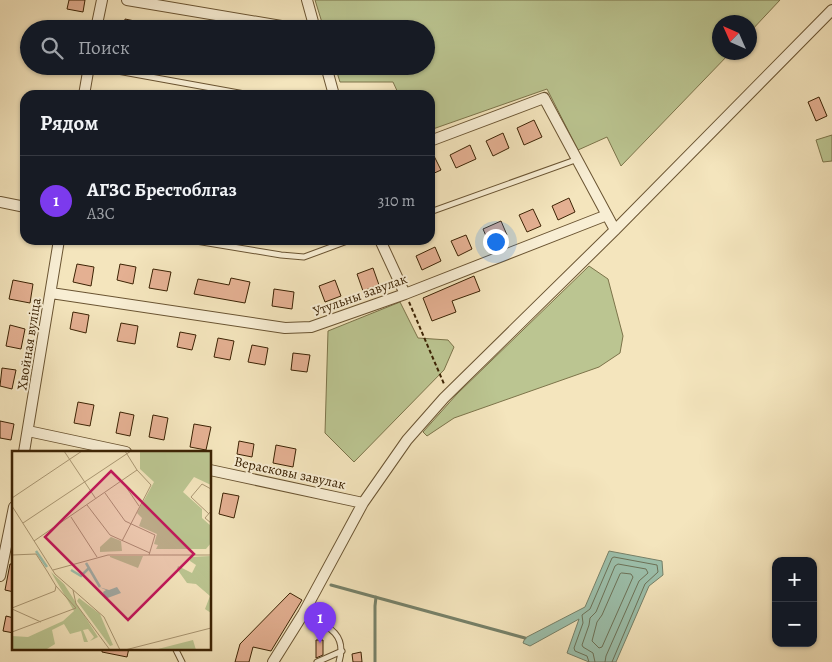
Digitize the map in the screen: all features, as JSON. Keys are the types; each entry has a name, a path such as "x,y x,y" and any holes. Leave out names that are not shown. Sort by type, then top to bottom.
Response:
{"street":[{"path":"98,20 102,0"},
{"path":"128,0 247,20"},
{"path":"307,0 313,20"},
{"path":"273,662 303,614 364,503 407,440 448,394 615,230 832,10"},
{"path":"85,90 88,75"},
{"path":"328,75 333,90"},
{"path":"435,139 544,98 615,230"},
{"path":"0,202 20,206"},
{"name":"Утульны завулак","path":"51,293 285,328 311,327 405,294 607,215"},
{"name":"Хвойная вуліца","path":"24,451 58,245"},
{"path":"382,245 405,294"},
{"path":"28,431 121,451"},
{"name":"Верасковы завулак","path":"211,470 364,503"},
{"path":"0,576 12,517"}],"lane":[{"path":"140,75 222,90"},
{"path":"435,210 578,159"},
{"path":"220,245 281,255 304,256 336,245"},
{"path":"303,614 331,629 340,639 342,651 339,662"},
{"path":"176,650 182,662"},
{"path":"317,662 342,651"}],"path":[{"path":"405,294 448,394"}],"shaded area":[{"path":"315,0 780,0 757,25 757,15 712,15 712,60 723,60 621,166 607,137 578,150 547,89 435,128 435,90 397,90 393,82 340,82 338,75 435,75 435,20 321,20"},
{"path":"832,135 832,161 823,162 816,140"},
{"path":"589,266 608,279 623,336 620,353 599,367 454,418 427,436 423,432 457,394"},
{"path":"400,302 418,338 448,340 454,347 444,370 354,462 325,433 328,331"}],"water":[{"path":"609,551 662,561 663,575 649,586 616,662 589,662 567,653 579,619 530,646 523,643 525,638 585,607"}],"building":[{"path":"69,0 85,0 83,12 67,9"},
{"path":"819,97 827,116 816,121 808,102"},
{"path":"534,120 542,137 524,145 517,128"},
{"path":"503,133 509,148 493,156 486,141"},
{"path":"470,145 476,159 456,168 450,155"},
{"path":"435,158 441,170 435,173"},
{"path":"569,198 575,212 558,220 552,206"},
{"path":"533,209 541,226 527,232 519,215"},
{"path":"501,221 507,235 489,243 483,229"},
{"path":"466,235 472,249 458,256 451,241"},
{"path":"435,247 441,261 422,270 416,256"},
{"path":"77,264 94,267 91,286 73,282"},
{"path":"120,264 136,267 133,284 117,280"},
{"path":"373,268 379,285 363,291 357,274"},
{"path":"153,269 171,272 167,291 149,288"},
{"path":"474,276 480,291 452,301 456,312 432,321 423,298"},
{"path":"231,278 250,282 245,303 194,294 198,279 229,285"},
{"path":"13,280 33,284 30,303 9,299"},
{"path":"335,280 341,296 325,302 319,286"},
{"path":"274,289 294,292 292,309 272,306"},
{"path":"73,312 89,315 86,333 70,329"},
{"path":"121,323 138,326 135,344 117,341"},
{"path":"10,325 25,329 21,349 6,346"},
{"path":"180,332 196,335 192,350 177,347"},
{"path":"218,338 234,341 230,360 214,357"},
{"path":"252,345 268,348 265,365 248,362"},
{"path":"293,353 310,355 307,372 291,370"},
{"path":"2,368 16,370 12,389 0,386"},
{"path":"78,402 94,405 90,426 74,423"},
{"path":"120,412 134,415 130,436 116,433"},
{"path":"153,415 168,418 164,440 149,437"},
{"path":"0,421 14,424 11,440 0,438"},
{"path":"194,424 211,427 206,450 190,447"},
{"path":"239,441 254,444 252,457 237,454"},
{"path":"276,445 296,449 293,467 273,463"},
{"path":"223,493 239,496 234,518 219,514"},
{"path":"10,564 12,564 12,592 5,590"},
{"path":"290,593 302,600 271,651 253,647 249,662 235,662 240,644"},
{"path":"6,616 12,618 12,633 3,631"},
{"path":"316,640 323,640 323,655 316,658"},
{"path":"102,650 129,650 127,657 102,652"},
{"path":"361,652 362,662 353,662 352,654"}],"waterway":[{"path":"331,585 525,638"},
{"path":"375,662 376,597"}],"place":[{"name":"АГЗС Брестоблгаз","path":"320,643"}]}
